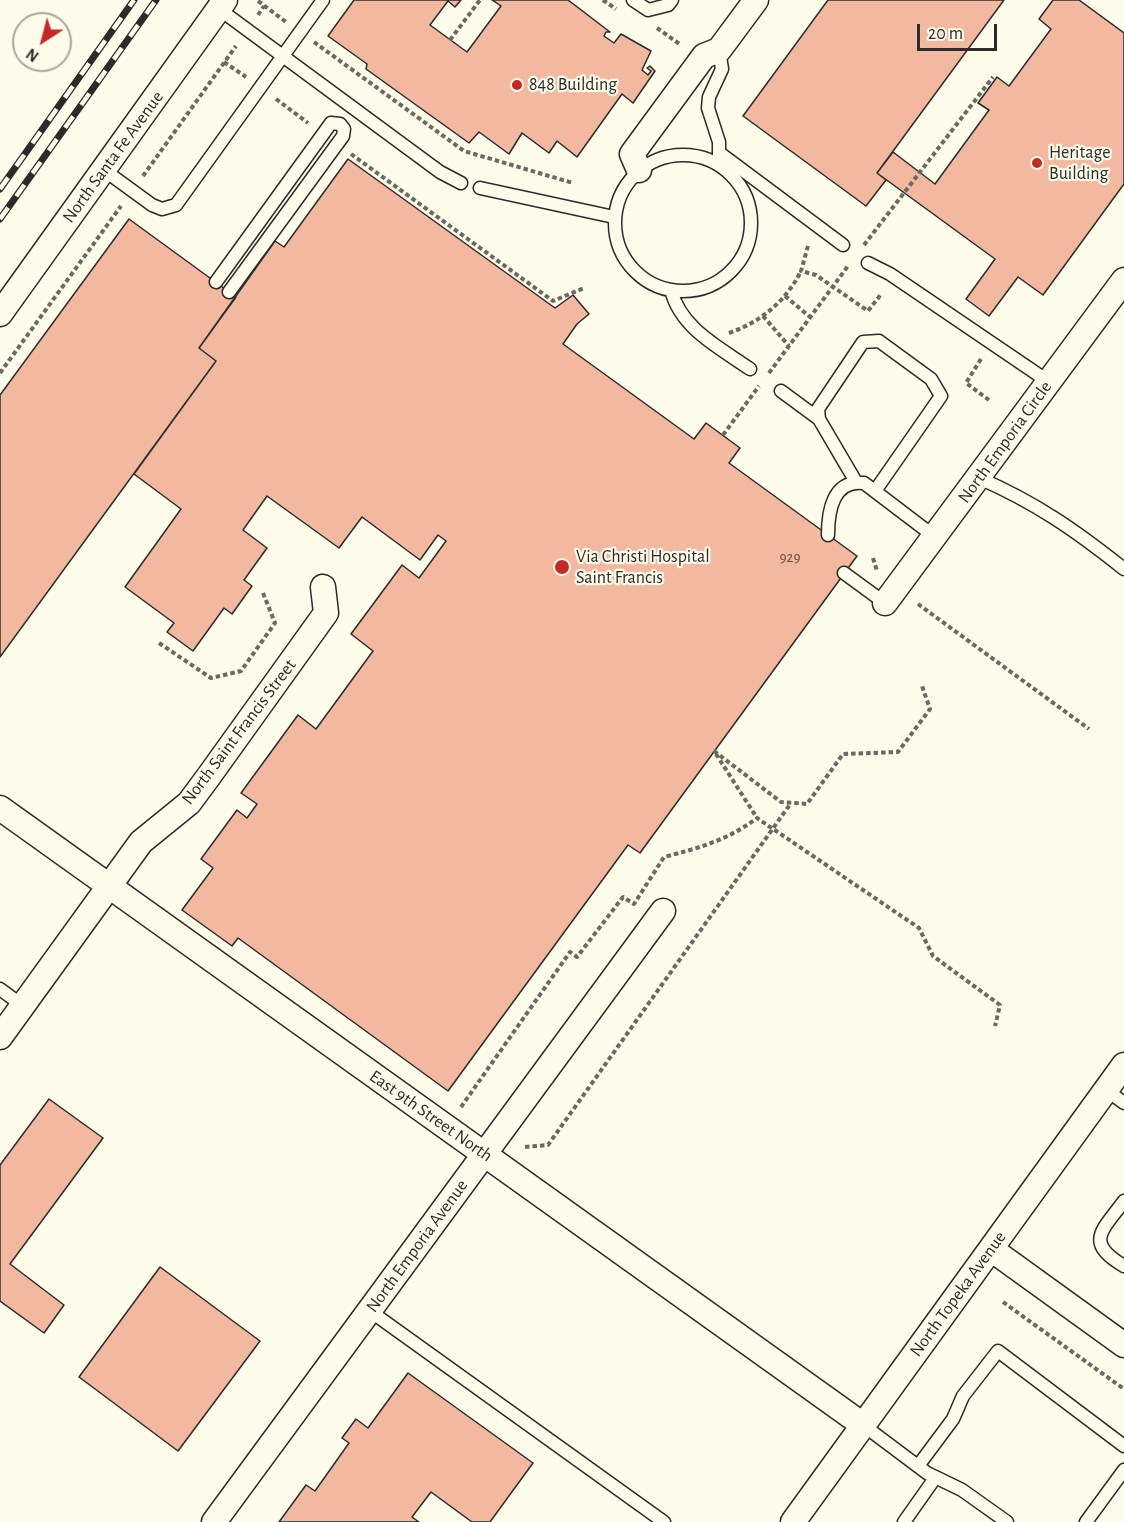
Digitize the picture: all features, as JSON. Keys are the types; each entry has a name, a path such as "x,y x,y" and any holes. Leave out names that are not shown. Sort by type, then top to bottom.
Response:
{"street":[{"path":"639,170 632,154 704,56 719,50 756,0"},
{"name":"North Santa Fe Avenue","path":"0,314 222,4"},
{"name":"North Emporia Circle","path":"885,603 1124,280"},
{"name":"North Saint Francis Street","path":"0,1037 141,842 189,803 326,613 323,587"},
{"name":"East 9th Street North","path":"0,808 863,1425"},
{"name":"North Emporia Avenue","path":"214,1522 663,911"},
{"name":"North Topeka Avenue","path":"793,1522 991,1249 1115,1096 1124,1065"},
{"path":"991,1249 1121,1336"}],"lane":[{"path":"104,170 152,205 162,209 176,205 323,0"},
{"path":"633,0 648,10 668,5 672,0"},
{"path":"222,4 282,56 440,172 461,183"},
{"path":"719,50 722,69 709,97 708,108 720,159 747,198 752,220 749,242 740,261 725,277 706,288 685,291 663,289 642,278 626,261 616,240 614,217 620,194 639,170 651,161 673,154 720,159 843,245"},
{"path":"340,123 352,108"},
{"path":"216,282 331,123 340,123"},
{"path":"229,292 345,133 340,123"},
{"path":"480,188 614,217"},
{"path":"261,219 275,230"},
{"path":"868,263 890,274 1049,382"},
{"path":"671,290 675,305 687,324 756,366"},
{"path":"819,420 818,409 863,342 879,341 931,379 941,396 875,491"},
{"path":"781,392 819,420 856,482"},
{"path":"979,478 1025,498 1062,520 1124,569"},
{"path":"828,535 828,518 834,497 840,489 856,482 864,483 935,537"},
{"path":"844,573 885,603"},
{"path":"0,989 23,1006"},
{"path":"1124,1201 1101,1233 1100,1246 1104,1254 1124,1266"},
{"path":"370,1311 664,1522"},
{"path":"918,1466 953,1419 963,1396 998,1351 1124,1446"},
{"path":"863,1425 935,1478 962,1490 1007,1522"},
{"path":"1086,1522 1124,1470"},
{"path":"904,1522 935,1478"}],"path":[{"path":"450,40 480,0"},
{"path":"258,1 464,151 573,183"},
{"path":"224,62 323,134"},
{"path":"337,144 553,301 584,288"},
{"path":"733,342 723,335 747,327 785,296 801,271 808,246"},
{"path":"801,271 816,275 868,310 882,293"},
{"path":"785,296 810,317"},
{"path":"763,316 789,346"},
{"path":"982,358 966,383 988,400"},
{"path":"756,366 771,370"},
{"path":"873,558 879,576"},
{"path":"159,643 211,678 241,670 274,623 263,593"},
{"path":"918,604 1089,729"},
{"path":"922,686 930,709 898,752 843,754 807,804 781,802 714,751 757,818 919,928 933,956 1000,1005 995,1026"},
{"path":"525,1147 548,1145 791,803"},
{"path":"461,1107 570,952 577,957 623,897 633,904 664,857 715,843 736,834 757,818"},
{"path":"1003,1302 1124,1389"}],"building":[{"name":"848 Building","path":"354,0 461,0 455,7 448,1 430,25 467,52 501,6 492,0 568,0 610,32 606,32 604,36 614,43 621,34 651,51 642,70 648,75 651,71 647,68 650,66 655,71 633,103 622,94 577,157 557,141 549,153 522,133 509,154 479,132 469,143 366,69 367,64 328,36"},
{"path":"828,0 1004,0 877,173 886,180 866,206 743,116"},
{"name":"Heritage Building","path":"1053,0 1079,0 1124,33 1124,184 1043,295 1018,277 989,316 966,299 995,259 877,173 893,152 935,184 989,110 978,103 997,77 1009,86 1051,29 1039,19"},
{"path":"348,159 555,308 573,295 589,314 577,324 563,344 694,439 706,423 740,448 729,463 857,556 640,853 628,845 448,1091 238,938 232,946 182,910 213,868 201,859 237,810 247,818 257,804 241,793 298,715 316,729 373,651 351,634 402,565 419,578 446,541 438,535 420,560 362,517 339,548 267,496 243,530 267,548 244,580 252,586 232,614 224,608 193,651 167,632 174,623 125,587 181,509 134,474 216,361 199,348 275,241 284,247"},
{"path":"129,219 236,297 199,348 216,361 0,657 0,395"},
{"path":"49,1099 103,1138 10,1264 64,1305 44,1333 0,1301 0,1165"},
{"path":"160,1267 260,1341 178,1451 79,1377"},
{"path":"408,1373 533,1463 490,1522 472,1522 431,1492 412,1517 419,1522 279,1522 306,1485 315,1491 349,1443 342,1438 356,1419 368,1428"}],"railway":[{"path":"0,189 134,0"},
{"path":"0,219 156,0"}],"place":[{"name":"848 Building","path":"517,85"},
{"name":"Heritage Building","path":"1037,163"},
{"name":"Via Christi Hospital Saint Francis","path":"562,567"}]}
